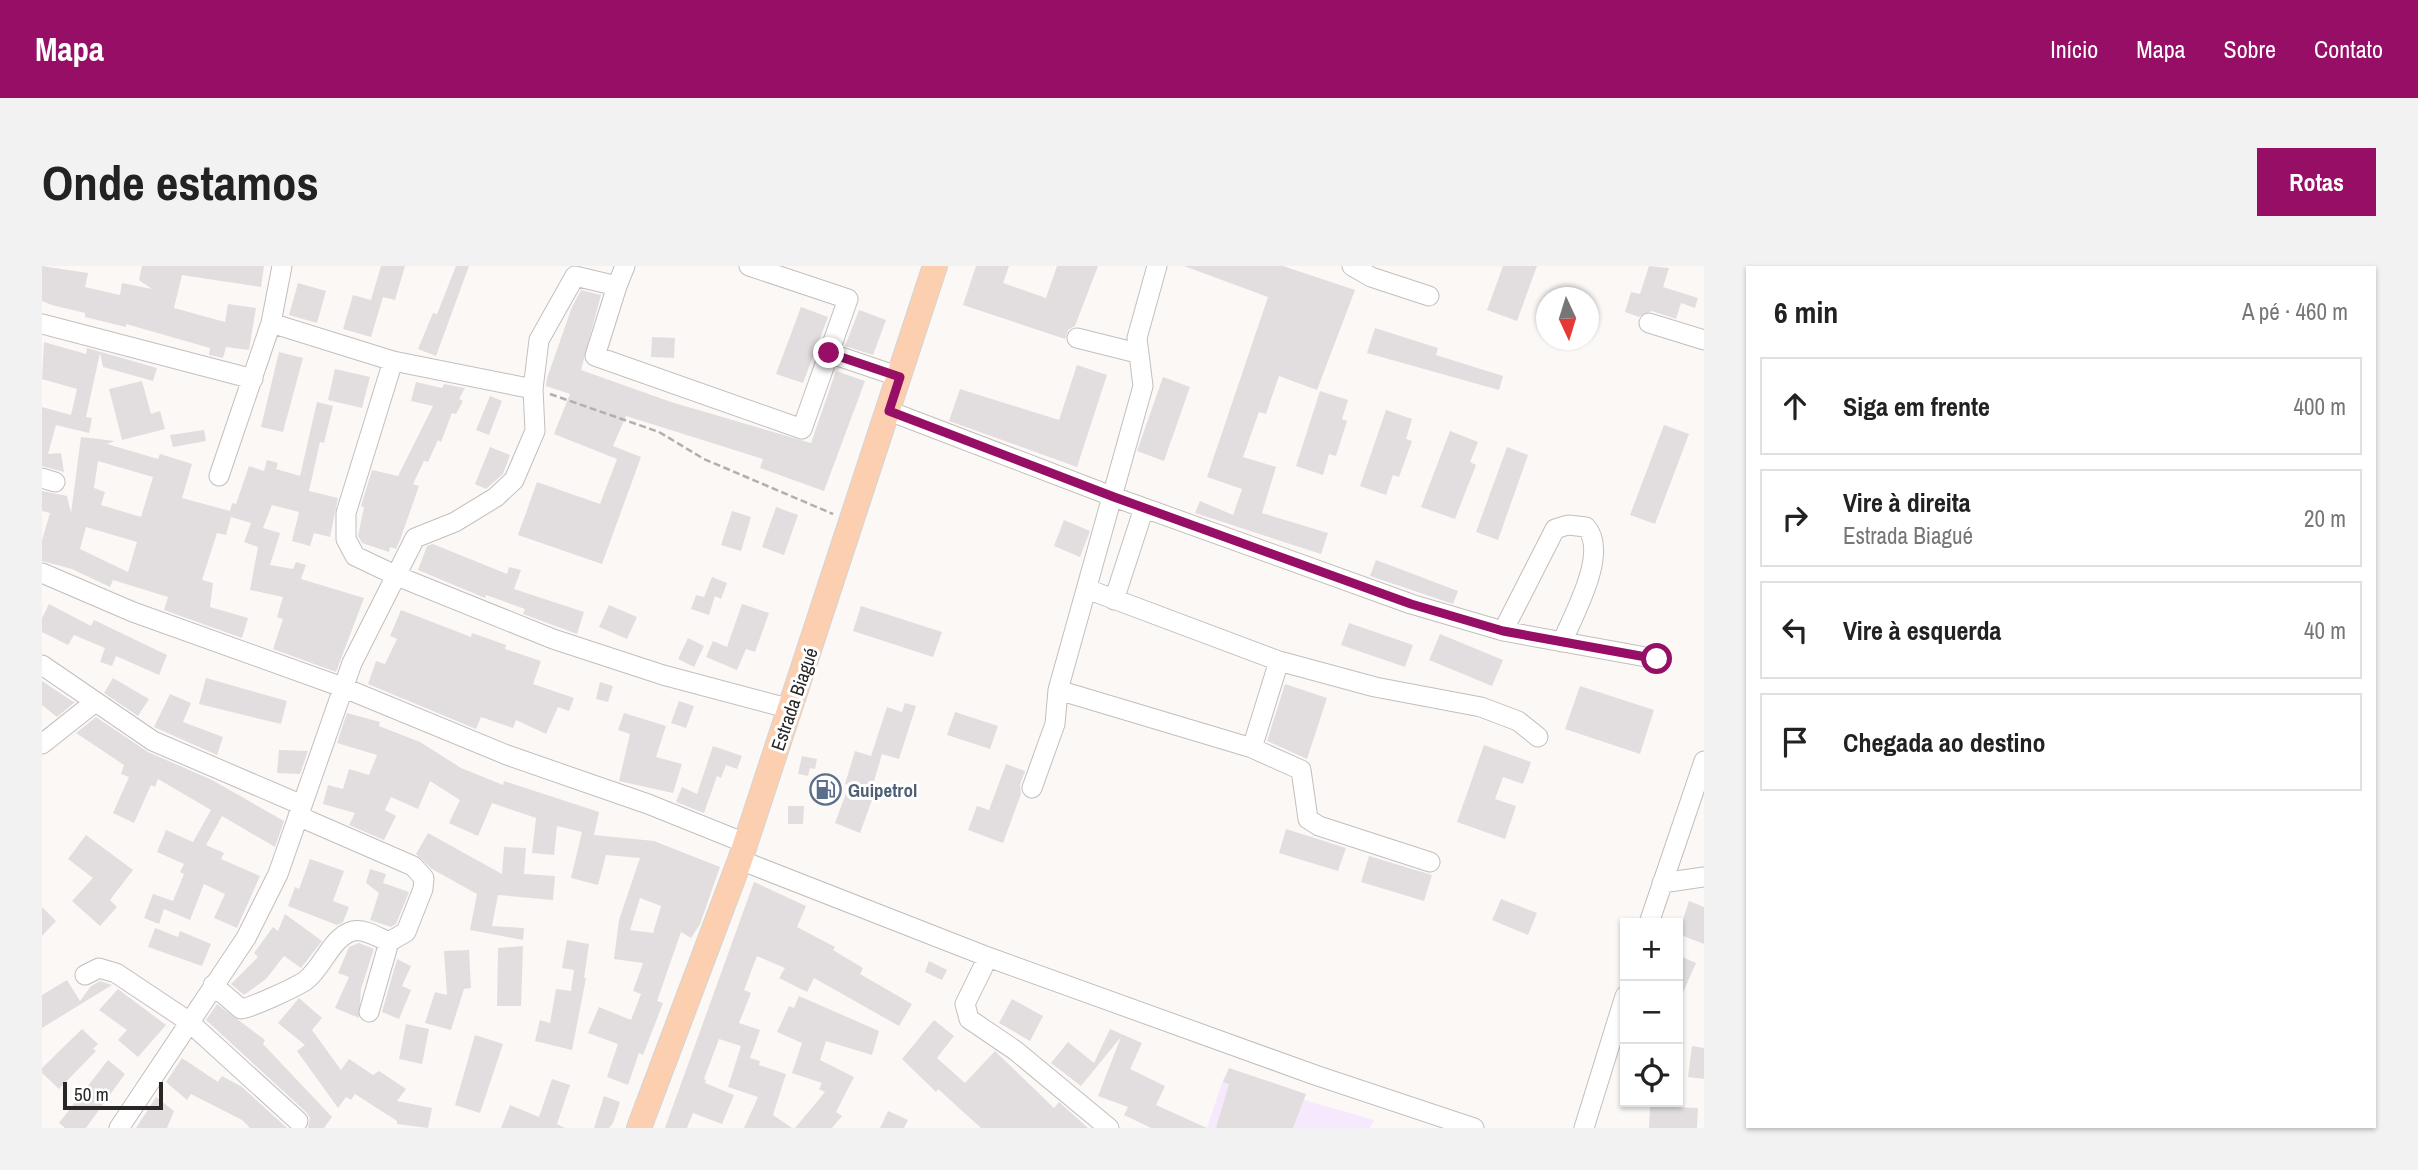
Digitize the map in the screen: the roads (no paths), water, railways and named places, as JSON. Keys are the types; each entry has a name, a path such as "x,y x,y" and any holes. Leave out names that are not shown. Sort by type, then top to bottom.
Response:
{"main road":[{"name":"Estrada Biagué","path":"639,1128 743,852 935,266"}],"street":[{"path":"219,476 271,323 282,266"},
{"path":"625,266 595,356 802,429 848,299 749,266"},
{"path":"1032,788 1055,724 1058,690 1143,386 1137,338 1157,266"},
{"path":"1352,266 1371,277 1429,296"},
{"path":"119,1128 251,928 278,874 342,687 415,538 455,522 496,497 514,480 535,431 533,389 539,340 575,276 617,286"},
{"path":"271,323 393,361 533,389"},
{"path":"1649,323 1704,340"},
{"path":"42,324 253,379"},
{"path":"1077,338 1138,353"},
{"path":"829,353 900,377"},
{"path":"393,361 346,513 346,539 355,556 397,576 553,639 663,675 791,709"},
{"path":"889,411 1114,497 1400,600 1503,631 1657,659"},
{"path":"1114,600 1144,508"},
{"path":"1503,631 1555,528 1568,525 1586,527 1594,536 1595,555 1562,642"},
{"path":"45,580 342,687 507,755 635,799 743,852 988,957 1315,1075 1474,1128"},
{"path":"1087,589 1279,661 1375,688 1480,708 1518,721 1538,737"},
{"path":"1252,748 1279,661"},
{"path":"42,665 153,741 422,872 424,889 406,932 389,942 369,1012"},
{"path":"1058,690 1252,748 1301,770 1304,807 1308,819 1319,826 1430,862"},
{"path":"42,744 94,702"},
{"path":"1651,918 1704,761"},
{"path":"1662,883 1704,877"},
{"path":"213,985 241,1009 254,1007 304,981 338,941 351,932 360,930 389,942"},
{"path":"988,957 965,1004 969,1019 1016,1051 1109,1128"},
{"path":"85,975 99,968 116,973 188,1021 298,1121"},
{"path":"1584,1128 1620,1012"}],"place":[{"name":"Guipetrol","path":"825,790"}]}
